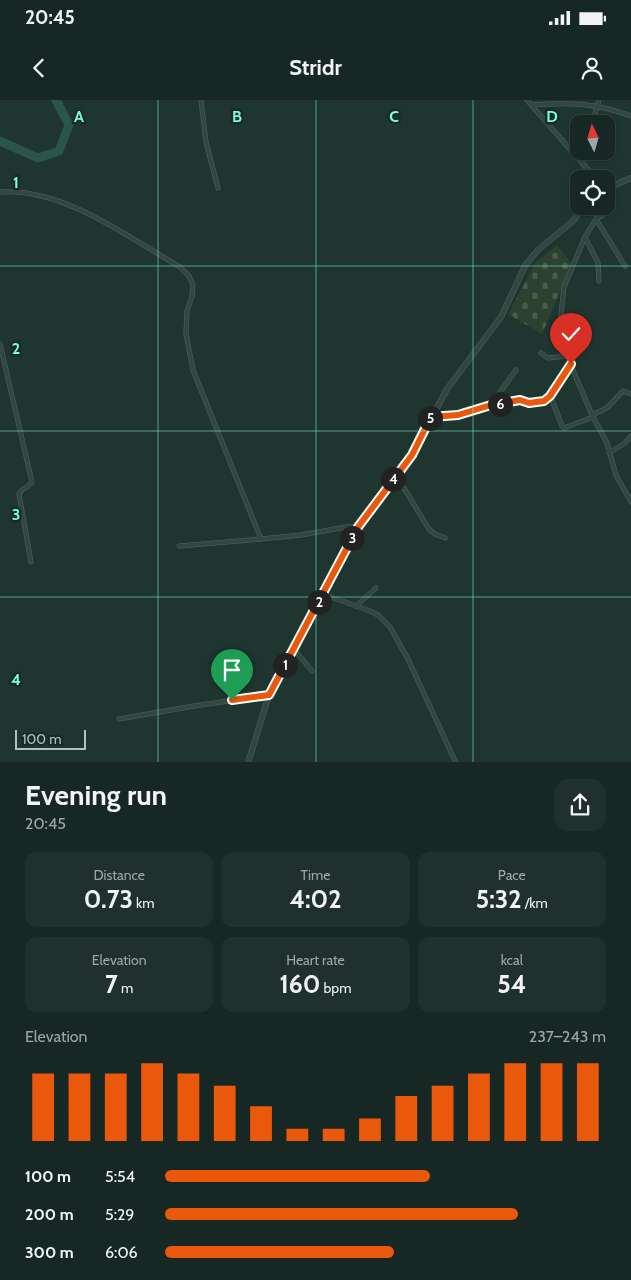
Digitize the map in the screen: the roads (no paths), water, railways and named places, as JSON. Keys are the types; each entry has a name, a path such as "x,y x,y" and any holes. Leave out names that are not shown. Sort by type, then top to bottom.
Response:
{"street":[{"path":"201,100 206,142 218,188"},
{"path":"527,100 588,170"},
{"path":"594,115 599,100"},
{"path":"532,105 570,104 597,106 631,116"},
{"path":"582,164 583,160"},
{"path":"615,185 631,178"},
{"path":"0,192 35,194 63,203 99,220 180,267 189,276 193,286 187,312 186,334 193,370 261,539"},
{"path":"248,762 269,695 358,527 412,455 447,389 501,317 526,264 538,250 578,215"},
{"path":"603,215 596,219 585,237 567,278 562,296 559,332 562,344 592,416 607,443 616,475 631,502"},
{"path":"596,219 625,266"},
{"path":"585,237 598,263 599,281"},
{"path":"0,344 32,482 21,490 20,494 31,562"},
{"path":"541,353 548,358 567,356"},
{"path":"431,417 458,415 491,405 520,400 529,403 542,401 550,396 571,364"},
{"path":"491,405 516,370"},
{"path":"550,396 562,426 572,426 607,408 623,391 631,394"},
{"path":"609,453 625,443 631,436"},
{"path":"396,475 429,529 445,538"},
{"path":"180,546 301,535 346,526 358,527"},
{"path":"356,606 376,588"},
{"path":"322,594 378,615 390,627 408,659 456,762"},
{"path":"294,648 312,671"},
{"path":"119,719 269,695"}],"waterway":[{"path":"0,141 38,158 59,151 69,125 56,100"}]}
